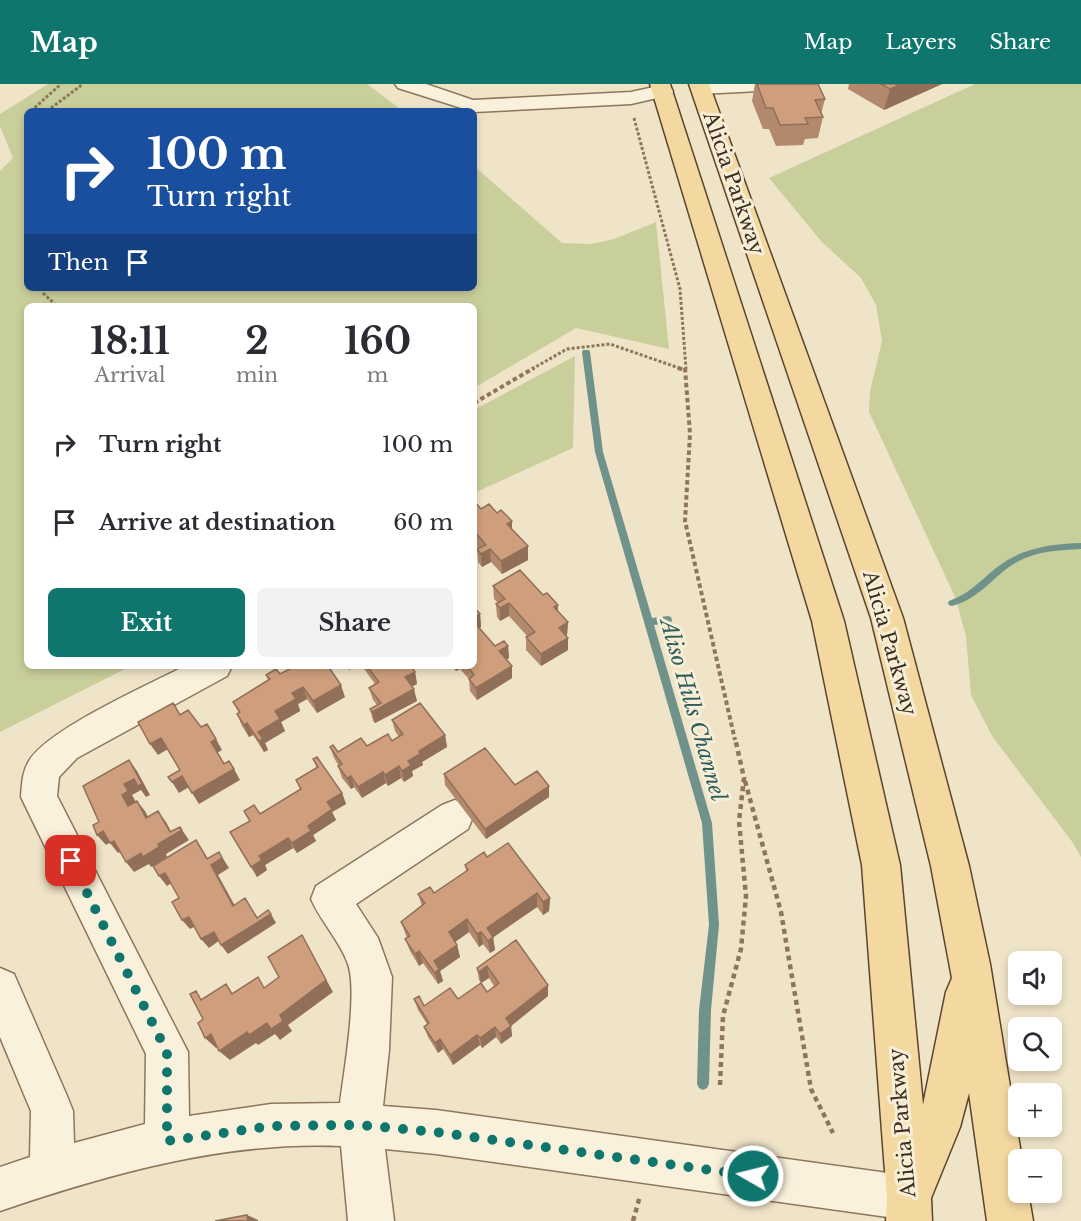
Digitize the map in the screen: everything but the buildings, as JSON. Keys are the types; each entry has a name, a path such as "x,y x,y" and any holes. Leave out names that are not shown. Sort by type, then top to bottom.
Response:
{"main road":[{"path":"662,87 700,86"},
{"name":"Alicia Parkway","path":"700,86 887,618 950,866 970,964 1010,1221"},
{"name":"Alicia Parkway","path":"662,87 828,621 881,865 914,1213"},
{"path":"914,1213 950,1088 970,964"}],"street":[{"path":"405,84 430,92 470,98 631,98 662,87"},
{"path":"470,98 625,84 662,87"},
{"path":"700,86 780,84"},
{"path":"167,1141 167,1052 39,797 42,771 65,747 209,669"},
{"path":"371,1221 368,1181 359,1125 368,1050 372,977 364,952 330,899 454,818"},
{"path":"0,988 52,1111 52,1171"},
{"path":"0,1190 109,1154 167,1141 272,1126 359,1125 447,1134 914,1213"}],"path":[{"path":"34,108 61,84"},
{"path":"51,108 83,84"},
{"path":"632,113 680,289 690,434 685,521 744,778 781,912 811,1089 833,1133"},
{"path":"46,291 45,294 54,303"},
{"path":"477,401 567,349 610,344 684,370"},
{"path":"720,1085 723,1016 741,949 746,896 739,821 744,778"}],"green space":[{"path":"48,84 367,84 399,108 24,108 24,291 477,291 477,169 562,243 591,244 614,239 656,222 669,349 576,328 477,386 477,303 24,303 24,669 125,669 0,732 0,171 13,158 0,126 0,114"},
{"path":"975,84 1081,84 1081,857 1073,843 992,736 971,695 966,637 956,599 869,412 870,391 882,341 876,305 861,278 821,241 769,178"},
{"path":"575,356 573,448 477,492 477,408"}],"waterway":[{"name":"Aliso Hills Channel","path":"586,352 599,452 707,823 714,925 705,1010 703,1084"},
{"path":"952,603 968,597 998,571 1022,556 1051,548 1081,546"},
{"path":"649,622 668,620"}],"route":[{"path":"71,861 167,1052 167,1141 272,1126 359,1125 436,1132 753,1176"}]}
